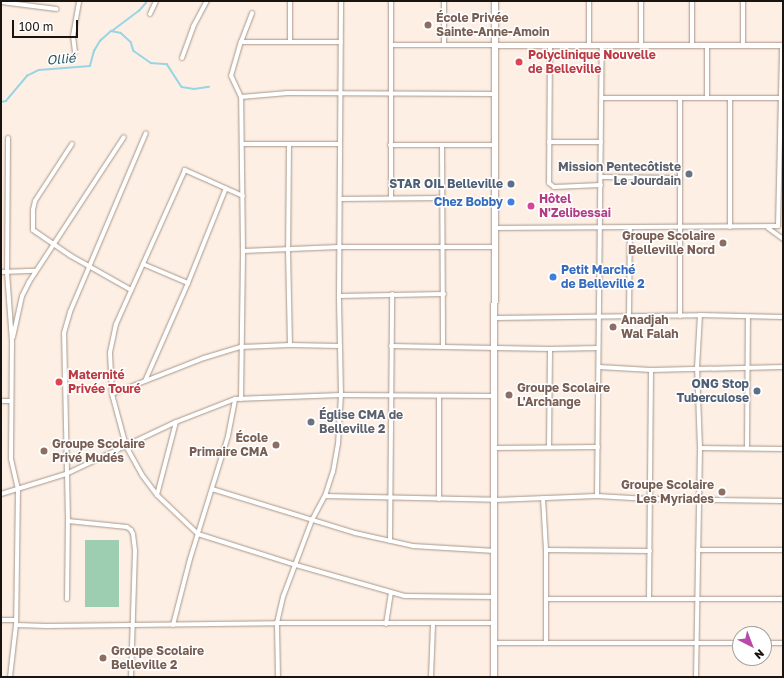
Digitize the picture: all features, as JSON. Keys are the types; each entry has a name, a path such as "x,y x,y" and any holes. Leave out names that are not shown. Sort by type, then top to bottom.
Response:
{"main road":[{"path":"494,677 496,623 495,1"}],"street":[{"path":"75,52 73,36 79,1"},
{"path":"150,14 156,1"},
{"path":"182,58 193,28 207,1"},
{"path":"290,1 290,42"},
{"path":"278,677 277,623 283,597 312,520 325,496 334,472 338,444 341,395 339,248 341,1"},
{"path":"391,1 391,198"},
{"path":"444,1 444,45"},
{"path":"589,1 589,46"},
{"path":"641,1 641,46"},
{"path":"692,1 692,46"},
{"path":"743,1 743,45"},
{"path":"1,2 57,9"},
{"path":"241,399 243,196 241,97 231,76 240,42 252,13"},
{"path":"240,42 341,42"},
{"path":"390,45 783,45 779,222 776,227 496,228"},
{"path":"597,496 602,45"},
{"path":"707,45 707,98"},
{"path":"550,46 549,142 551,186 601,185"},
{"path":"241,97 288,93 495,94"},
{"path":"602,98 781,98"},
{"path":"730,98 730,227"},
{"path":"680,99 680,316"},
{"path":"67,599 68,521 64,333 70,312 146,133"},
{"path":"12,341 22,296 35,271 124,137"},
{"path":"8,138 7,272 12,341 12,459 18,489 16,625 10,677"},
{"path":"549,142 601,142"},
{"path":"72,144 36,201 33,210 33,230 53,245 131,290"},
{"path":"242,144 340,144"},
{"path":"289,144 288,250 290,345"},
{"path":"390,145 495,145"},
{"path":"442,145 444,346"},
{"path":"243,196 185,170 131,290 113,334 110,353 112,394 126,446 142,474 157,495 198,534 296,565 405,596 495,597"},
{"path":"601,177 680,178"},
{"path":"145,381 188,283 226,188"},
{"path":"340,199 442,198"},
{"path":"629,316 630,227"},
{"path":"768,227 783,240"},
{"path":"243,250 496,247"},
{"path":"143,264 188,283"},
{"path":"1,272 35,271"},
{"path":"390,540 389,498 392,294"},
{"path":"339,296 444,294"},
{"path":"495,318 700,315 783,317"},
{"path":"696,677 698,643 700,448 697,368 700,315"},
{"path":"747,448 748,317"},
{"path":"112,394 204,358 241,347 290,345 340,346"},
{"path":"391,346 550,349 598,348"},
{"path":"549,447 550,349"},
{"path":"599,367 652,370 783,367"},
{"path":"649,599 649,499 652,370"},
{"path":"1,494 66,474 176,422 235,399 341,395 495,396"},
{"path":"439,396 439,499"},
{"path":"173,626 198,534 228,436 235,399"},
{"path":"1,401 11,401"},
{"path":"157,495 176,422"},
{"path":"495,448 598,447"},
{"path":"700,448 783,449"},
{"path":"212,489 355,533 413,546 495,551"},
{"path":"325,496 495,500 597,496 649,499 783,501"},
{"path":"543,498 546,550 546,643"},
{"path":"68,521 127,527 131,530 135,551 131,677"},
{"path":"546,550 650,551"},
{"path":"698,550 783,550"},
{"path":"386,624 391,592"},
{"path":"546,599 783,599"},
{"path":"1,620 16,620"},
{"path":"16,625 173,626 277,623 496,623"},
{"path":"431,677 433,624"},
{"path":"495,644 732,643"},
{"path":"772,643 783,643"}],"green space":[{"path":"85,540 119,540 119,607 85,607"}],"waterway":[{"path":"112,31 139,11 146,3 145,1"},
{"name":"Ollié","path":"1,102 6,101 27,76 39,70 90,66 94,51 100,41 111,31 121,33 131,42 134,51 151,63 167,64 182,87 194,89 209,87"}],"place":[{"name":"École Privée Sainte-Anne-Amoin","path":"428,25"},
{"name":"Polyclinique Nouvelle de Belleville","path":"519,62"},
{"name":"Mission Pentecôtiste Le Jourdain","path":"689,174"},
{"name":"STAR OIL Belleville","path":"511,184"},
{"name":"Chez Bobby","path":"511,202"},
{"name":"Hôtel N'Zelibessai","path":"531,206"},
{"name":"Groupe Scolaire Belleville Nord","path":"723,243"},
{"name":"Petit Marché de Belleville 2","path":"553,277"},
{"name":"Anadjah Wal Falah","path":"613,327"},
{"name":"Maternité Privée Touré","path":"59,382"},
{"name":"ONG Stop Tuberculose","path":"757,391"},
{"name":"Groupe Scolaire L'Archange","path":"509,395"},
{"name":"Église CMA de Belleville 2","path":"311,422"},
{"name":"École Primaire CMA","path":"276,445"},
{"name":"Groupe Scolaire Privé Mudés","path":"44,451"},
{"name":"Groupe Scolaire Les Myriades","path":"722,492"},
{"name":"Groupe Scolaire Belleville 2","path":"103,658"}]}
